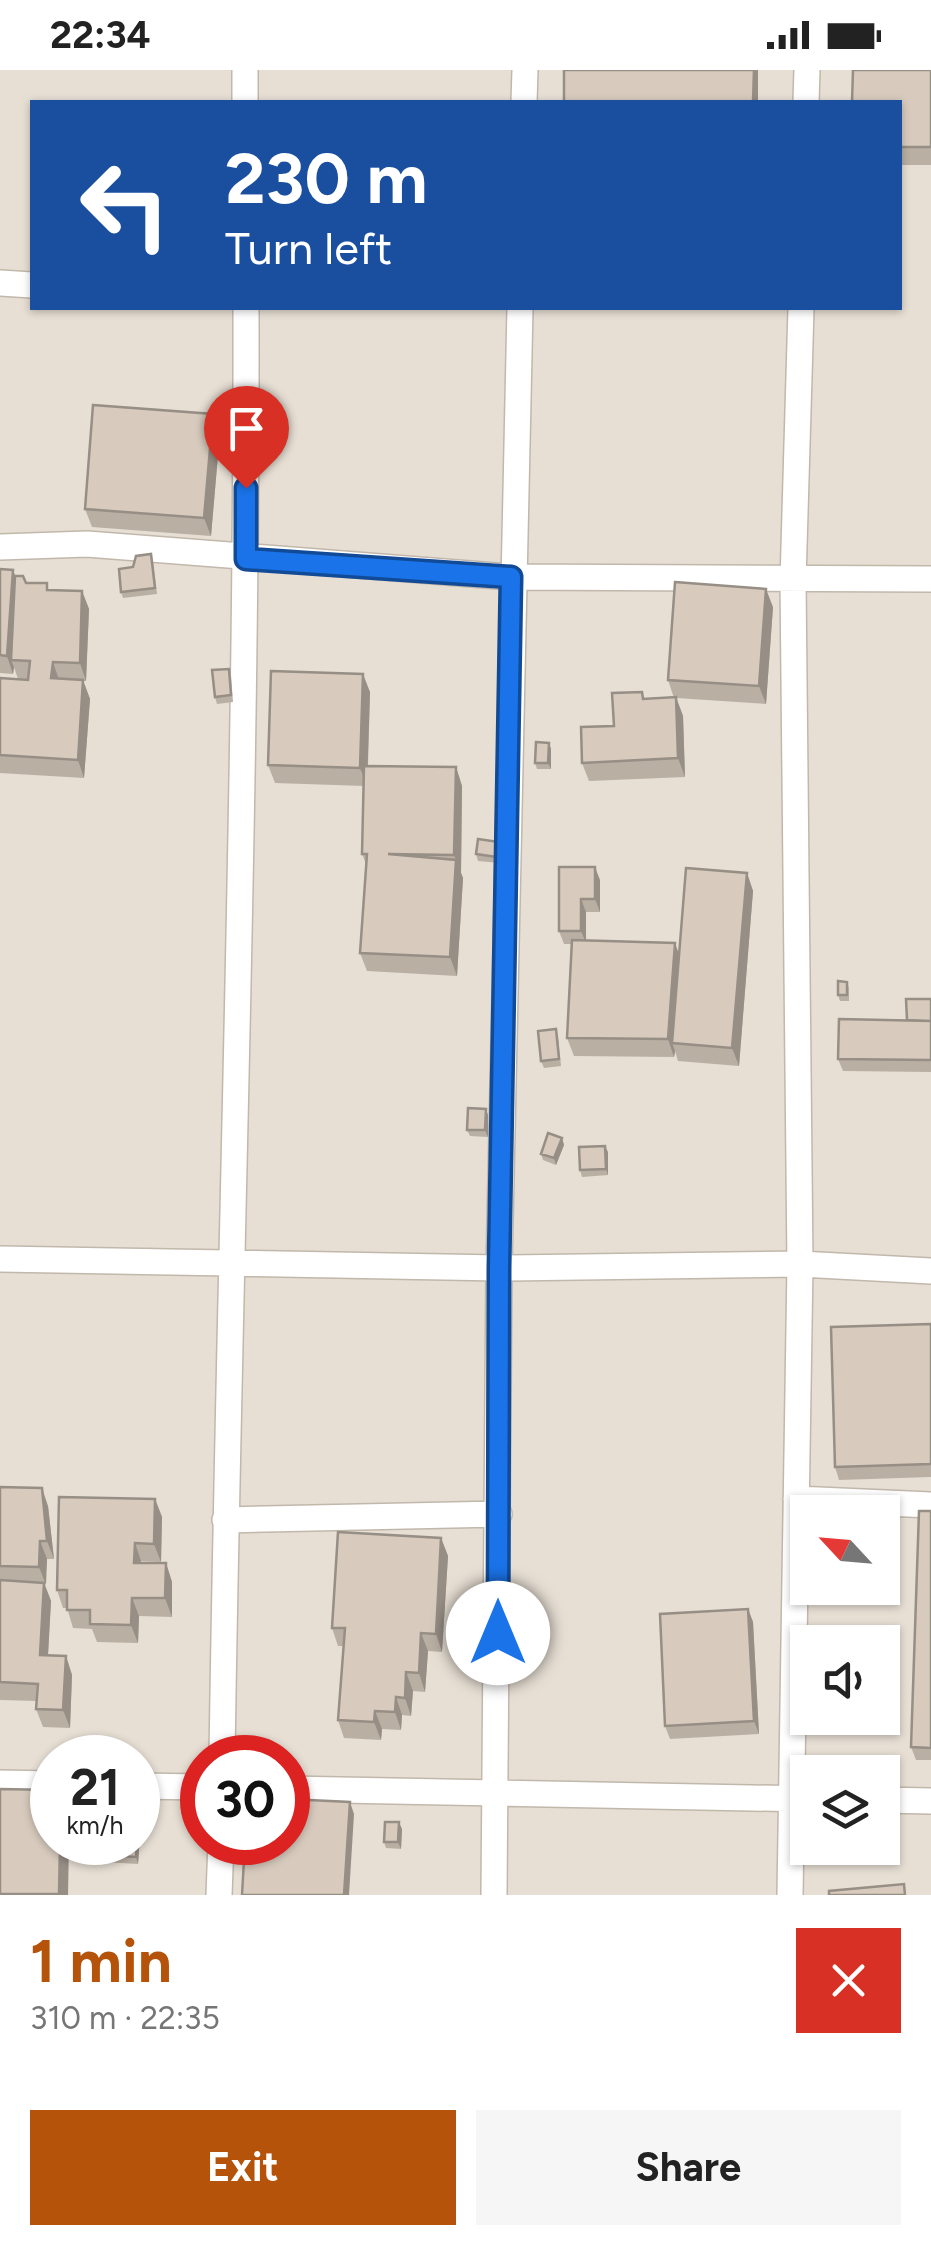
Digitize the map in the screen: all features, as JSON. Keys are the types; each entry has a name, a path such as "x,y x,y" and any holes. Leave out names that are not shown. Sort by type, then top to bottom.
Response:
{"street":[{"path":"245,70 246,100"},
{"path":"524,100 525,70"},
{"path":"806,100 808,70"},
{"path":"0,283 30,284"},
{"path":"222,1735 228,1263 246,559 246,310"},
{"path":"494,1895 498,1793 499,1268 511,577 520,310"},
{"path":"796,1495 800,1264 792,581 800,310"},
{"path":"0,547 87,544 511,577 931,579"},
{"path":"0,1259 499,1268 800,1264 931,1271"},
{"path":"900,1504 931,1505"},
{"path":"226,1520 499,1514"},
{"path":"797,1605 799,1755"},
{"path":"0,1783 30,1784"},
{"path":"310,1789 790,1799"},
{"path":"900,1800 931,1801"},
{"path":"219,1895 220,1865"},
{"path":"790,1895 793,1865"}],"shaded area":[{"path":"0,70 931,70 931,1895 0,1895"}],"building":[{"path":"564,70 754,70 753,100 564,100"},
{"path":"853,70 931,70 931,147 902,147 902,100 852,100"},
{"path":"93,405 213,414 204,518 85,509"},
{"path":"151,554 155,588 121,592 119,569 133,567 136,556"},
{"path":"0,569 13,570 7,656 0,655"},
{"path":"15,576 23,576 26,583 47,583 47,590 82,591 80,663 53,662 51,678 83,680 78,760 0,755 0,678 28,680 30,661 11,660"},
{"path":"675,582 766,589 759,686 668,680"},
{"path":"229,669 231,695 215,697 212,670"},
{"path":"271,671 363,674 360,768 268,765"},
{"path":"642,692 643,699 676,697 678,758 582,763 581,727 614,726 612,693"},
{"path":"536,742 549,743 548,763 535,763"},
{"path":"364,766 456,767 454,855 388,854 456,860 450,957 360,953 367,854 362,854"},
{"path":"478,839 499,842 497,857 476,854"},
{"path":"559,867 595,867 595,899 581,899 581,931 559,931"},
{"path":"686,868 747,873 732,1048 672,1043"},
{"path":"572,940 675,943 668,1039 567,1038"},
{"path":"838,981 847,982 847,995 838,995"},
{"path":"906,999 931,999 931,1021 907,1020"},
{"path":"839,1019 931,1021 931,1060 838,1059"},
{"path":"556,1029 559,1059 541,1061 538,1031"},
{"path":"468,1108 486,1109 485,1130 467,1130"},
{"path":"548,1133 562,1138 554,1158 541,1154"},
{"path":"605,1146 606,1169 580,1170 579,1147"},
{"path":"931,1324 931,1464 835,1467 831,1327"},
{"path":"0,1487 42,1488 47,1541 40,1541 39,1567 0,1566"},
{"path":"59,1497 155,1499 154,1544 135,1543 134,1563 166,1563 165,1598 132,1598 131,1625 90,1624 90,1610 67,1610 67,1590 57,1590"},
{"path":"919,1511 931,1511 931,1748 911,1747"},
{"path":"338,1532 441,1538 436,1634 421,1633 419,1673 406,1672 405,1698 396,1697 395,1712 375,1711 374,1722 338,1720 345,1628 332,1628"},
{"path":"0,1580 44,1583 40,1655 66,1656 63,1710 36,1709 38,1684 0,1682"},
{"path":"748,1609 754,1721 665,1726 660,1614"},
{"path":"0,1789 30,1790 30,1865 60,1865 59,1894 0,1894"},
{"path":"310,1800 350,1802 344,1895 242,1895 244,1865 310,1865"},
{"path":"385,1822 399,1822 398,1842 384,1842"},
{"path":"904,1884 905,1895 829,1895 829,1891"}],"route":[{"path":"246,488 246,559 511,577 499,1268 498,1633"}]}
